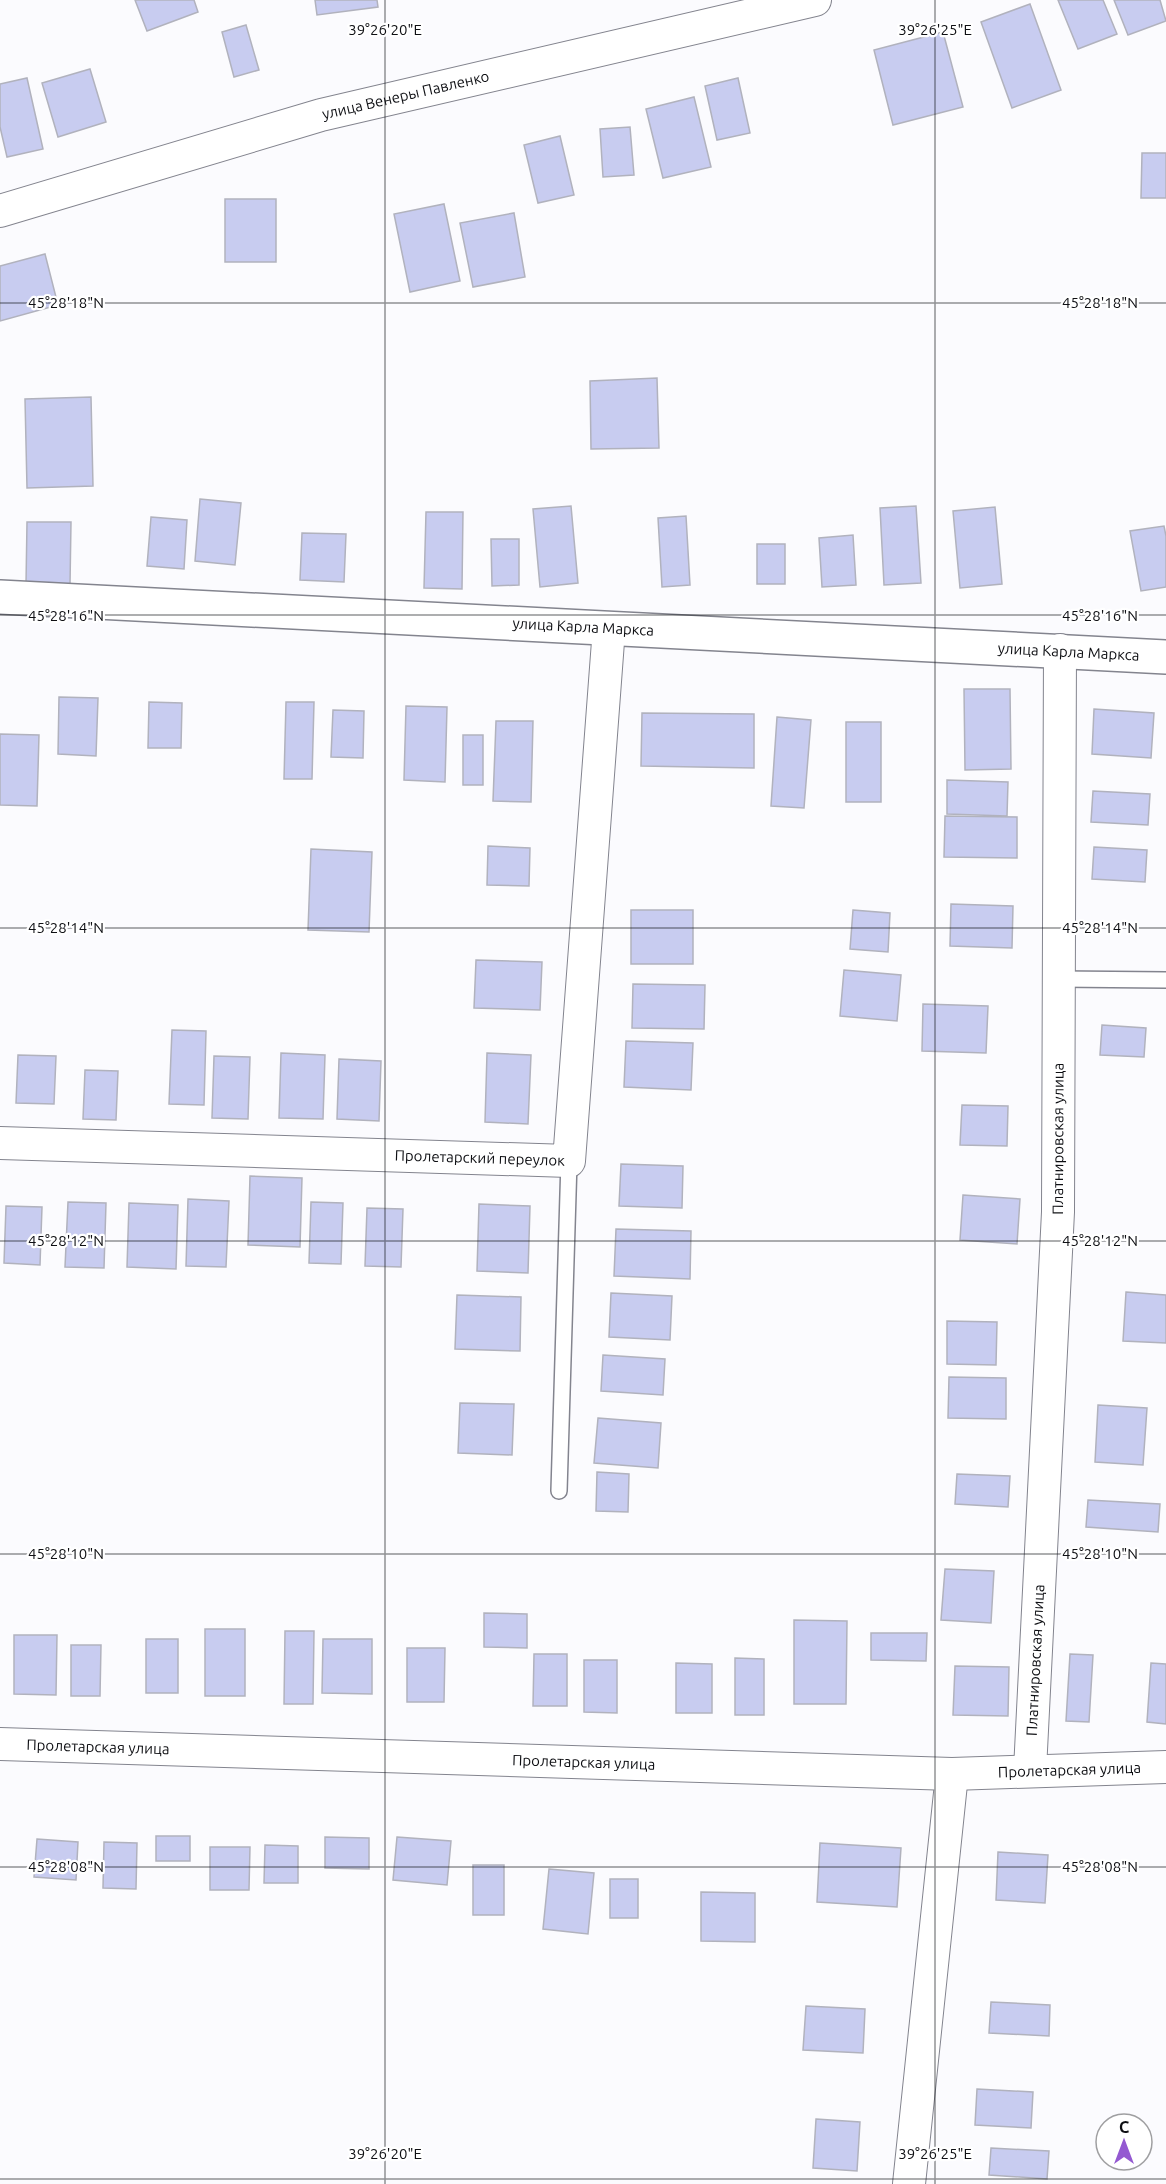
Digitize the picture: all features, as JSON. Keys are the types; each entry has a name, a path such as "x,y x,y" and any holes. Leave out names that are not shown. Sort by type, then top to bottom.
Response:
{"main road":[{"name":"улица Карла Маркса","path":"0,597 1166,657"}],"street":[{"name":"улица Венеры Павленко","path":"0,211 321,115 815,0"},
{"name":"Пролетарский переулок","path":"0,1143 569,1161 609,628"},
{"name":"Платнировская улица","path":"1030,1770 1058,1212 1059,650"},
{"name":"Пролетарская улица","path":"0,1744 952,1774 1166,1767"},
{"path":"909,2184 952,1774"}],"lane":[{"path":"1058,979 1166,980"},
{"path":"559,1491 569,1161"}],"building":[{"path":"135,0 194,0 198,12 147,31"},
{"path":"315,0 377,0 378,7 317,15"},
{"path":"1058,0 1103,0 1117,34 1078,49"},
{"path":"1114,0 1160,0 1166,21 1128,35"},
{"path":"1030,4 1061,90 1012,108 981,22"},
{"path":"246,25 259,70 234,77 222,32"},
{"path":"943,32 963,107 893,125 874,50"},
{"path":"90,69 106,122 58,137 42,83"},
{"path":"27,78 43,149 7,157 0,127 0,84"},
{"path":"738,78 750,133 717,140 705,86"},
{"path":"694,97 711,167 663,178 646,109"},
{"path":"630,127 634,175 603,177 600,129"},
{"path":"560,136 574,195 538,203 524,145"},
{"path":"1142,153 1166,153 1166,198 1141,198"},
{"path":"225,199 276,199 276,262 225,262"},
{"path":"444,204 460,281 410,292 394,214"},
{"path":"514,213 525,277 473,287 460,223"},
{"path":"45,254 58,305 0,321 0,266"},
{"path":"657,378 659,448 591,449 590,381"},
{"path":"91,397 93,486 27,488 25,399"},
{"path":"200,499 241,503 235,565 195,561"},
{"path":"571,506 578,583 540,587 533,509"},
{"path":"916,506 921,583 884,585 880,508"},
{"path":"995,507 1002,584 960,588 953,511"},
{"path":"426,512 463,512 462,589 424,588"},
{"path":"686,516 690,585 662,587 658,518"},
{"path":"151,517 187,520 184,569 147,566"},
{"path":"27,522 71,522 70,585 26,584"},
{"path":"1164,526 1166,587 1141,591 1130,531"},
{"path":"302,533 346,534 344,582 300,580"},
{"path":"853,535 856,585 822,587 819,538"},
{"path":"491,539 519,539 519,585 492,586"},
{"path":"757,544 785,544 785,584 757,584"},
{"path":"964,689 1010,689 1011,769 965,770"},
{"path":"59,697 98,698 96,756 58,754"},
{"path":"149,702 182,703 181,748 148,748"},
{"path":"286,702 314,702 312,779 284,779"},
{"path":"406,706 447,707 445,782 404,780"},
{"path":"1094,709 1154,713 1151,758 1092,754"},
{"path":"333,710 364,711 363,758 331,757"},
{"path":"642,713 754,714 754,768 641,766"},
{"path":"777,717 811,720 804,808 771,806"},
{"path":"496,721 533,721 531,802 493,801"},
{"path":"846,722 881,722 881,802 846,802"},
{"path":"0,734 39,735 37,806 0,805"},
{"path":"463,735 483,735 483,785 463,785"},
{"path":"947,780 1008,782 1007,816 947,814"},
{"path":"1093,791 1150,794 1148,825 1091,822"},
{"path":"945,816 1017,817 1017,858 944,857"},
{"path":"488,846 530,848 529,886 487,885"},
{"path":"1094,847 1147,850 1145,882 1092,879"},
{"path":"311,849 372,852 369,932 308,930"},
{"path":"951,904 1013,906 1012,948 950,946"},
{"path":"631,910 693,910 693,964 631,964"},
{"path":"853,910 890,913 888,952 850,949"},
{"path":"476,960 542,962 540,1010 474,1008"},
{"path":"844,970 901,975 897,1021 840,1016"},
{"path":"633,984 705,985 704,1029 632,1028"},
{"path":"923,1004 988,1006 986,1053 922,1051"},
{"path":"1102,1025 1146,1028 1144,1057 1100,1055"},
{"path":"172,1030 206,1031 204,1105 169,1104"},
{"path":"626,1041 693,1043 691,1090 624,1087"},
{"path":"281,1053 325,1055 323,1119 279,1118"},
{"path":"487,1053 531,1055 528,1124 485,1122"},
{"path":"18,1055 56,1056 54,1104 16,1103"},
{"path":"214,1056 250,1057 248,1119 212,1118"},
{"path":"339,1059 381,1061 379,1121 337,1119"},
{"path":"85,1070 118,1071 116,1120 83,1119"},
{"path":"962,1105 1008,1106 1007,1146 960,1145"},
{"path":"621,1164 683,1166 682,1208 619,1206"},
{"path":"250,1176 302,1178 300,1247 248,1245"},
{"path":"963,1195 1020,1199 1017,1244 960,1240"},
{"path":"188,1199 229,1201 226,1267 186,1266"},
{"path":"68,1202 106,1203 104,1268 65,1267"},
{"path":"311,1202 343,1203 341,1264 309,1263"},
{"path":"129,1203 178,1205 176,1269 127,1267"},
{"path":"479,1204 530,1206 528,1273 477,1271"},
{"path":"6,1206 42,1207 40,1265 4,1263"},
{"path":"367,1208 403,1209 401,1267 365,1266"},
{"path":"616,1229 691,1231 690,1279 614,1276"},
{"path":"1126,1292 1166,1295 1166,1343 1123,1341"},
{"path":"611,1293 672,1296 670,1340 609,1337"},
{"path":"457,1295 521,1297 520,1351 455,1349"},
{"path":"947,1321 997,1322 996,1365 947,1364"},
{"path":"603,1355 665,1359 663,1395 601,1391"},
{"path":"949,1377 1006,1378 1006,1419 948,1418"},
{"path":"460,1403 514,1404 512,1455 458,1453"},
{"path":"1098,1405 1147,1408 1143,1465 1095,1462"},
{"path":"598,1418 661,1423 658,1468 594,1463"},
{"path":"597,1472 629,1474 628,1512 596,1511"},
{"path":"957,1474 1010,1476 1008,1507 955,1504"},
{"path":"1088,1500 1160,1504 1158,1532 1086,1527"},
{"path":"945,1569 994,1571 991,1623 941,1620"},
{"path":"484,1613 527,1614 527,1648 484,1647"},
{"path":"794,1620 847,1621 846,1704 794,1704"},
{"path":"205,1629 245,1629 245,1696 205,1696"},
{"path":"285,1631 314,1631 313,1704 284,1704"},
{"path":"871,1633 927,1633 926,1661 871,1660"},
{"path":"14,1635 57,1635 56,1695 14,1694"},
{"path":"146,1639 178,1639 178,1693 146,1693"},
{"path":"323,1639 372,1639 372,1694 322,1693"},
{"path":"71,1645 101,1645 100,1696 71,1696"},
{"path":"407,1648 445,1648 444,1702 407,1702"},
{"path":"534,1654 567,1654 567,1706 533,1706"},
{"path":"1070,1654 1093,1655 1089,1722 1066,1721"},
{"path":"735,1658 764,1659 764,1715 735,1715"},
{"path":"584,1660 617,1660 617,1713 584,1712"},
{"path":"676,1663 712,1664 712,1713 676,1713"},
{"path":"1151,1663 1166,1664 1166,1724 1147,1722"},
{"path":"955,1666 1009,1667 1008,1716 953,1715"},
{"path":"156,1836 190,1836 190,1861 156,1861"},
{"path":"325,1837 369,1838 369,1869 325,1868"},
{"path":"397,1837 451,1841 447,1885 393,1880"},
{"path":"37,1839 78,1842 76,1880 34,1877"},
{"path":"104,1842 137,1843 136,1889 103,1888"},
{"path":"820,1843 901,1848 897,1907 817,1902"},
{"path":"265,1845 298,1846 298,1883 264,1883"},
{"path":"210,1847 250,1847 249,1890 210,1890"},
{"path":"998,1852 1048,1855 1045,1903 996,1900"},
{"path":"473,1865 504,1865 504,1915 473,1915"},
{"path":"549,1869 594,1873 588,1934 543,1929"},
{"path":"610,1879 638,1879 638,1918 610,1918"},
{"path":"701,1892 755,1893 755,1942 701,1941"},
{"path":"991,2002 1050,2005 1049,2036 989,2033"},
{"path":"806,2006 865,2009 863,2053 803,2050"},
{"path":"977,2089 1033,2092 1031,2128 975,2125"},
{"path":"816,2119 860,2122 857,2171 813,2168"},
{"path":"991,2148 1049,2151 1047,2179 989,2175"}]}
